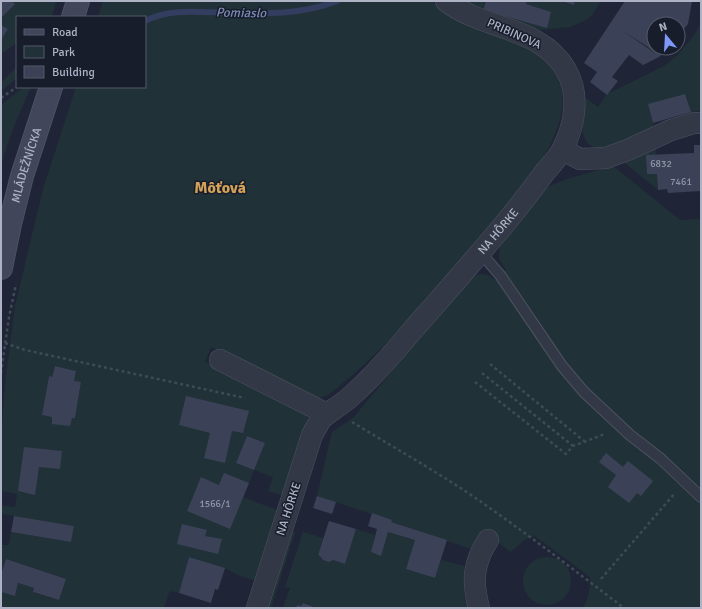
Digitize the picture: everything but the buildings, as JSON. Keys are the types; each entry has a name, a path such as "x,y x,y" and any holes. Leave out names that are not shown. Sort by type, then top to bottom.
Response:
{"street":[{"path":"73,16 78,1"},
{"name":"PRIBINOVA","path":"446,1 469,15 519,33 541,43 559,59 567,72 572,86 574,103 574,120 563,150"},
{"name":"MLÁDEŽNÍCKA","path":"1,268 22,176 51,88"},
{"path":"563,150 580,159 606,158 630,149 671,130 694,123 701,123"},
{"name":"NA HÔRKE","path":"257,608 312,435 324,416 349,398 381,366 480,252 563,150"},
{"path":"220,360 324,416"},
{"path":"479,608 475,592 475,575 477,562 488,540"}],"lane":[{"path":"480,252 500,275 562,366 584,392 622,428 661,459 701,497"}],"path":[{"path":"1,98 16,88"},
{"path":"5,343 25,350 252,400"},
{"path":"490,364 585,442"},
{"path":"482,373 573,446"},
{"path":"475,382 566,454 573,446 622,428"},
{"path":"324,416 345,418 443,477 551,552 624,608"},
{"path":"601,579 685,481"}],"green space":[{"path":"11,1 56,1 52,16 16,16 16,44 4,52 1,51 1,40 8,29 1,25 1,18 14,4"},
{"path":"103,1 432,1 446,12 509,39 539,56 550,67 558,79 561,87 562,113 560,121 548,149 529,180 445,280 408,321 369,360 330,393 317,399 211,347 205,362 270,392 307,415 309,422 285,496 268,491 273,477 254,470 249,483 219,485 201,478 187,511 243,497 280,511 258,581 240,576 225,568 189,557 179,593 170,591 164,607 168,608 1,608 1,592 15,596 18,583 34,588 34,593 59,600 66,579 6,559 1,574 1,545 9,545 11,532 71,542 74,526 2,514 1,517 1,505 15,507 17,494 1,491 1,439 5,384 15,306 43,189 76,88 146,88 146,16 98,16","holes":["55,366 76,371 74,381 81,383 75,418 42,415 49,377 52,377","247,436 265,443 254,470 236,463"]},
{"path":"462,1 486,1 483,9 547,27 551,12 526,4 527,1 560,1 573,5 575,1 601,1 592,15 586,20 570,27 539,30 482,13"},
{"path":"701,17 701,111 691,112 685,94 648,104 653,123 652,131 615,147 605,149 596,148 589,144 583,132 583,96 598,107 607,94 664,66 677,56 686,56 686,45 699,26"},
{"path":"16,67 16,79 1,91 1,83"},
{"path":"23,88 31,88 14,126 1,164 1,105"},
{"path":"655,144 656,155 647,174 657,174 658,190 621,160"},
{"path":"612,165 680,220 701,219 701,608 583,608 589,593 590,577 535,536 526,539 510,552 483,530 476,538 471,549 391,522 391,520 317,496 332,432 353,418 467,281 474,276 481,274 488,275 495,280 506,270 499,259 500,245 544,189 560,181"},
{"path":"356,529 375,535 371,552 381,555 388,532 415,540 406,569 435,578 441,560 465,566 464,593 468,608 318,608 303,603 301,606 297,605 296,608 283,608 290,588 285,587 303,532 323,538 318,555 323,560 329,562 333,560 345,564"},
{"path":"289,531 295,532 271,608 264,608"},
{"path":"542,557 552,557 561,561 567,567 571,576 571,586 567,595 561,601 552,605 542,605 533,601 527,595 523,586 523,576 527,567 533,561"}],"waterway":[{"name":"Pomiaslo","path":"146,21 177,12 259,13 299,11 337,1"}],"district":[{"name":"Môťová","path":"220,188"}]}
